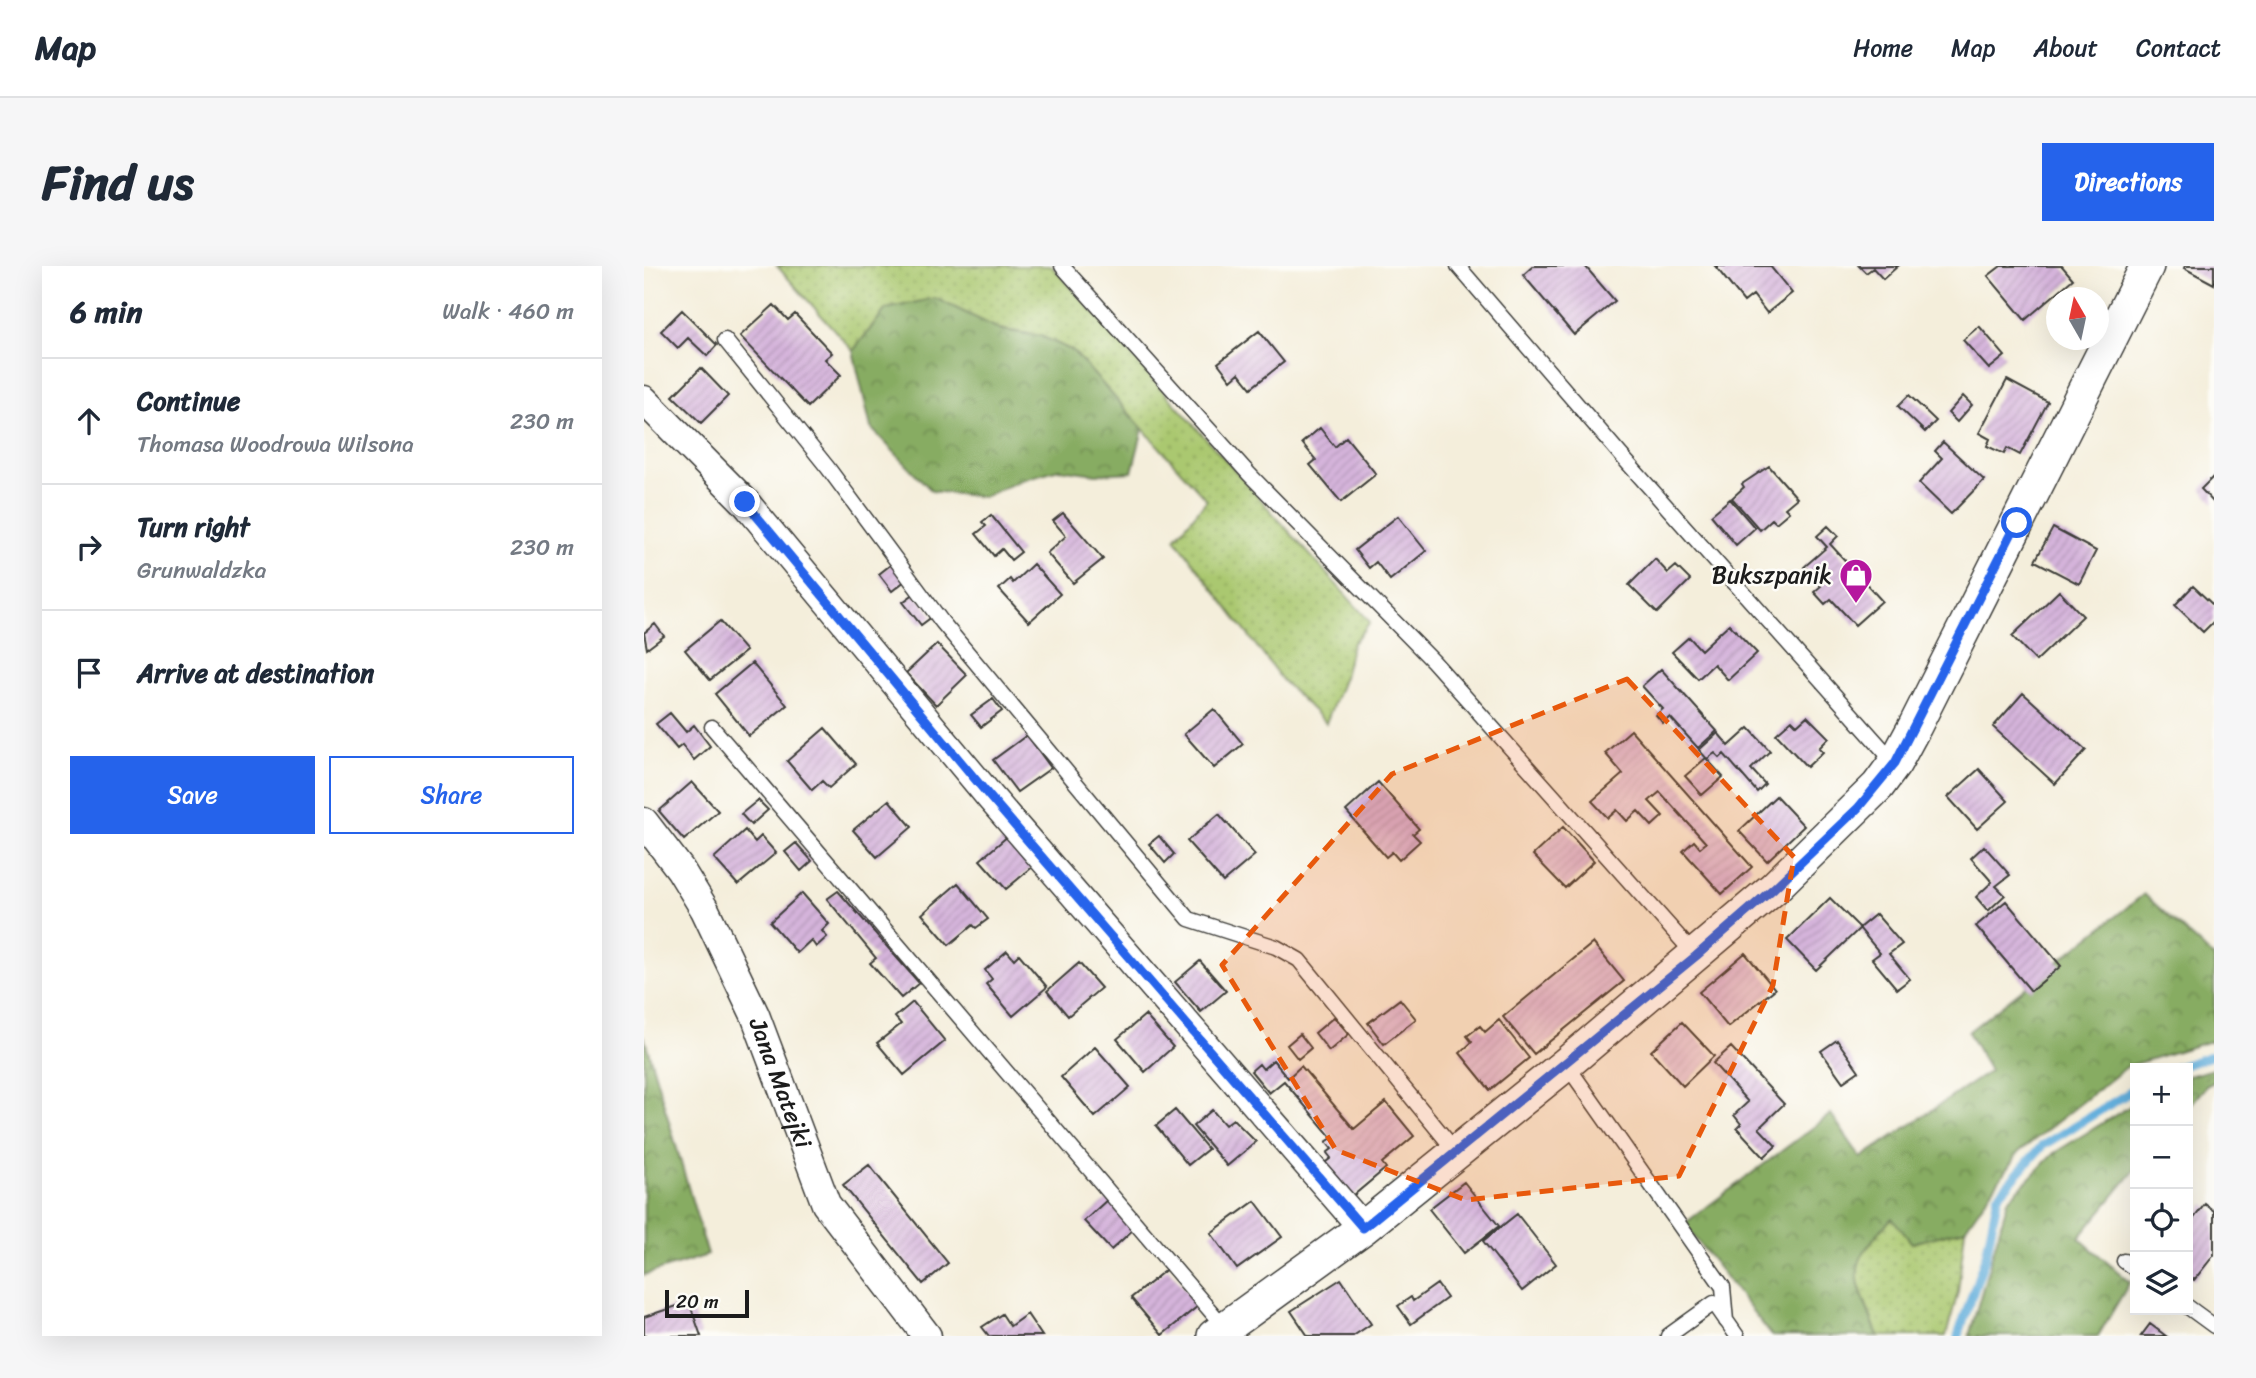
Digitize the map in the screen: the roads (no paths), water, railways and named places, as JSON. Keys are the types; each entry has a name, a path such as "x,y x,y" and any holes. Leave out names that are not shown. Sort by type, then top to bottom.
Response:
{"street":[{"path":"1220,1332 1363,1228 1566,1064 1696,956 1821,845 1858,808 1895,763 2147,266"},
{"path":"644,400 745,502 990,797 1363,1228"},
{"name":"Jana Matejki","path":"644,822 680,869 705,910 755,1015 826,1204 927,1336"}],"lane":[{"path":"1062,266 1249,474 1433,661 1696,956"},
{"path":"1458,266 1626,461 1895,763"},
{"path":"725,340 828,468 942,622 1189,919 1276,947 1298,960 1457,1153"},
{"path":"712,727 1220,1332"},
{"path":"1566,1064 1723,1287 1726,1321"},
{"path":"1668,1336 1714,1303 1737,1336"},
{"path":"2193,1311 2214,1326"}],"waterway":[{"path":"2190,1063 2214,1055"},
{"path":"1958,1336 1986,1255 1998,1196 2042,1146 2130,1092"}],"place":[{"name":"Bukszpanik","path":"1856,605"}]}
